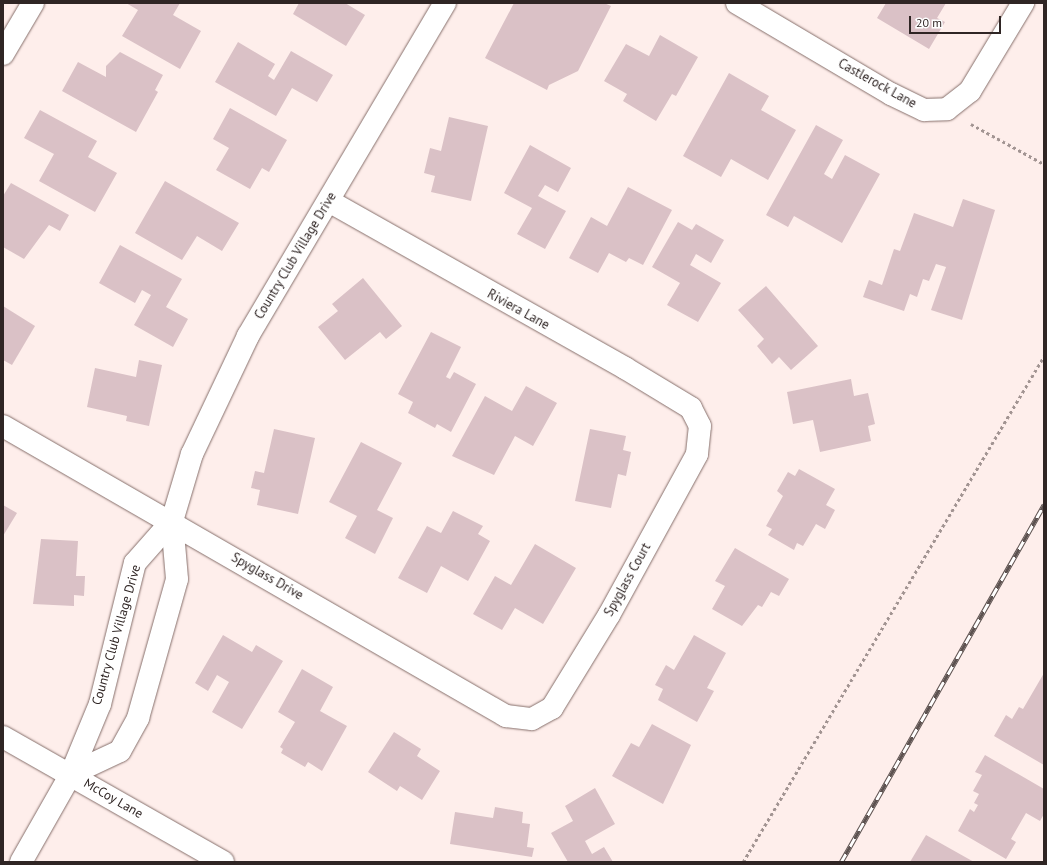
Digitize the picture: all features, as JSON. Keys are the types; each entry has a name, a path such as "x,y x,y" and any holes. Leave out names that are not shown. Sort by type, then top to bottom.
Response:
{"street":[{"path":"3,54 33,3"},
{"name":"Country Club Village Drive","path":"71,774 120,751 138,718 177,579 172,521 192,454 248,336 445,3"},
{"name":"Castlerock Lane","path":"737,3 890,94 924,110 947,109"},
{"path":"947,109 970,91 1023,3"},
{"name":"Riviera Lane","path":"329,201 632,372 691,408 700,426"},
{"name":"Spyglass Drive","path":"3,426 172,521 506,716 532,719"},
{"name":"Spyglass Court","path":"532,719 552,708 609,615 697,454 700,426"},
{"name":"Country Club Village Drive","path":"71,774 100,704 135,563 172,521"},
{"name":"McCoy Lane","path":"3,736 223,862"},
{"path":"22,862 71,774"}],"path":[{"path":"947,109 1002,144 1044,164"},
{"path":"743,862 1044,356"}],"building":[{"path":"126,3 180,3 173,15 201,31 180,69 122,36 138,10"},
{"path":"299,3 345,3 365,15 346,46 293,14"},
{"path":"514,3 604,3 611,6 578,71 549,85 547,90 485,58"},
{"path":"886,3 946,3 937,18 945,22 929,49 877,18"},
{"path":"660,35 698,57 676,96 672,94 656,121 623,101 627,94 604,81 626,44 649,56"},
{"path":"238,42 275,64 268,76 274,80 291,51 333,75 317,102 292,88 276,116 215,82"},
{"path":"120,52 163,75 155,90 158,92 136,132 62,91 78,62 106,77 106,66"},
{"path":"729,73 769,96 761,110 796,130 768,180 731,159 721,177 683,156"},
{"path":"230,108 287,140 269,172 262,168 250,189 216,170 229,148 213,139"},
{"path":"40,110 97,141 88,157 117,173 95,212 39,181 54,154 24,138"},
{"path":"449,117 488,126 471,201 431,192 435,176 424,173 430,148 441,151"},
{"path":"816,125 843,140 824,174 832,179 845,155 880,174 842,243 794,216 788,227 766,215"},
{"path":"530,145 571,168 558,192 545,185 538,196 566,211 545,249 517,234 532,208 504,193"},
{"path":"165,181 239,223 222,251 197,236 182,260 135,233"},
{"path":"11,183 69,215 60,231 49,225 24,259 3,247 3,196"},
{"path":"628,187 672,210 643,265 629,258 626,262 609,253 598,273 569,258 591,217 607,226"},
{"path":"963,199 995,210 962,320 931,310 946,267 936,264 929,281 923,279 917,297 910,294 904,311 863,297 869,280 882,285 894,249 900,251 914,213 953,227"},
{"path":"678,222 692,230 696,224 724,240 711,263 696,254 690,265 721,283 698,322 667,305 680,283 652,267"},
{"path":"120,245 182,279 166,307 188,319 173,347 134,325 151,295 142,290 135,303 99,283"},
{"path":"363,278 402,326 386,339 380,332 345,360 318,327 338,311 332,304"},
{"path":"766,286 818,346 791,370 779,357 772,364 757,346 764,339 738,310"},
{"path":"3,306 35,326 12,365 3,360"},
{"path":"431,332 461,347 446,377 450,379 454,372 476,384 451,432 437,424 435,428 408,413 413,402 398,394"},
{"path":"139,360 162,365 149,426 126,421 127,416 87,407 95,368 136,377"},
{"path":"851,379 854,396 868,393 875,424 868,426 871,441 820,452 813,420 793,424 787,392"},
{"path":"526,386 557,403 533,446 515,436 494,475 452,456 485,396 512,411"},
{"path":"274,429 315,438 298,514 257,505 260,490 251,488 255,471 264,473"},
{"path":"590,429 626,436 623,450 631,452 626,476 618,474 611,508 575,501"},
{"path":"361,442 402,463 377,510 393,518 375,554 345,538 357,516 329,502"},
{"path":"799,469 835,489 826,505 835,510 825,529 816,524 803,546 797,543 794,550 768,535 772,529 766,526 783,496 777,491 788,472 795,476"},
{"path":"3,505 17,513 3,536"},
{"path":"453,511 483,526 478,534 490,541 468,581 441,566 427,593 398,578 427,526 441,533"},
{"path":"41,539 78,541 76,576 85,576 84,596 74,595 74,606 33,604"},
{"path":"535,544 576,568 543,624 515,608 502,630 473,614 495,576 511,585"},
{"path":"735,548 789,579 779,596 771,592 762,607 758,605 742,626 712,609 725,586 715,581"},
{"path":"223,635 252,652 256,645 283,661 242,729 212,712 229,682 217,675 208,691 195,683"},
{"path":"694,635 726,653 707,688 714,691 697,722 658,700 663,689 655,685 666,665 674,670"},
{"path":"302,669 333,687 320,711 347,726 322,771 308,762 305,767 281,753 283,749 280,747 295,722 278,712"},
{"path":"1044,673 1044,765 994,736 1006,715 1012,719 1019,707 1023,709"},
{"path":"652,724 691,745 663,804 612,776 631,743 639,747"},
{"path":"394,732 421,749 417,756 440,771 422,800 400,786 397,791 368,772"},
{"path":"985,755 1044,789 1044,814 1040,821 1026,813 1011,839 1016,842 1006,859 958,831 970,809 974,812 978,805 974,803 979,794 973,791 982,775 975,772"},
{"path":"595,788 615,824 585,841 592,854 604,847 613,862 568,862 551,833 573,821 565,806"},
{"path":"495,807 523,812 522,823 530,824 527,847 534,848 532,857 450,844 455,812 493,818"},
{"path":"926,835 974,862 910,862"}],"railway":[{"path":"841,862 1044,505"}]}
